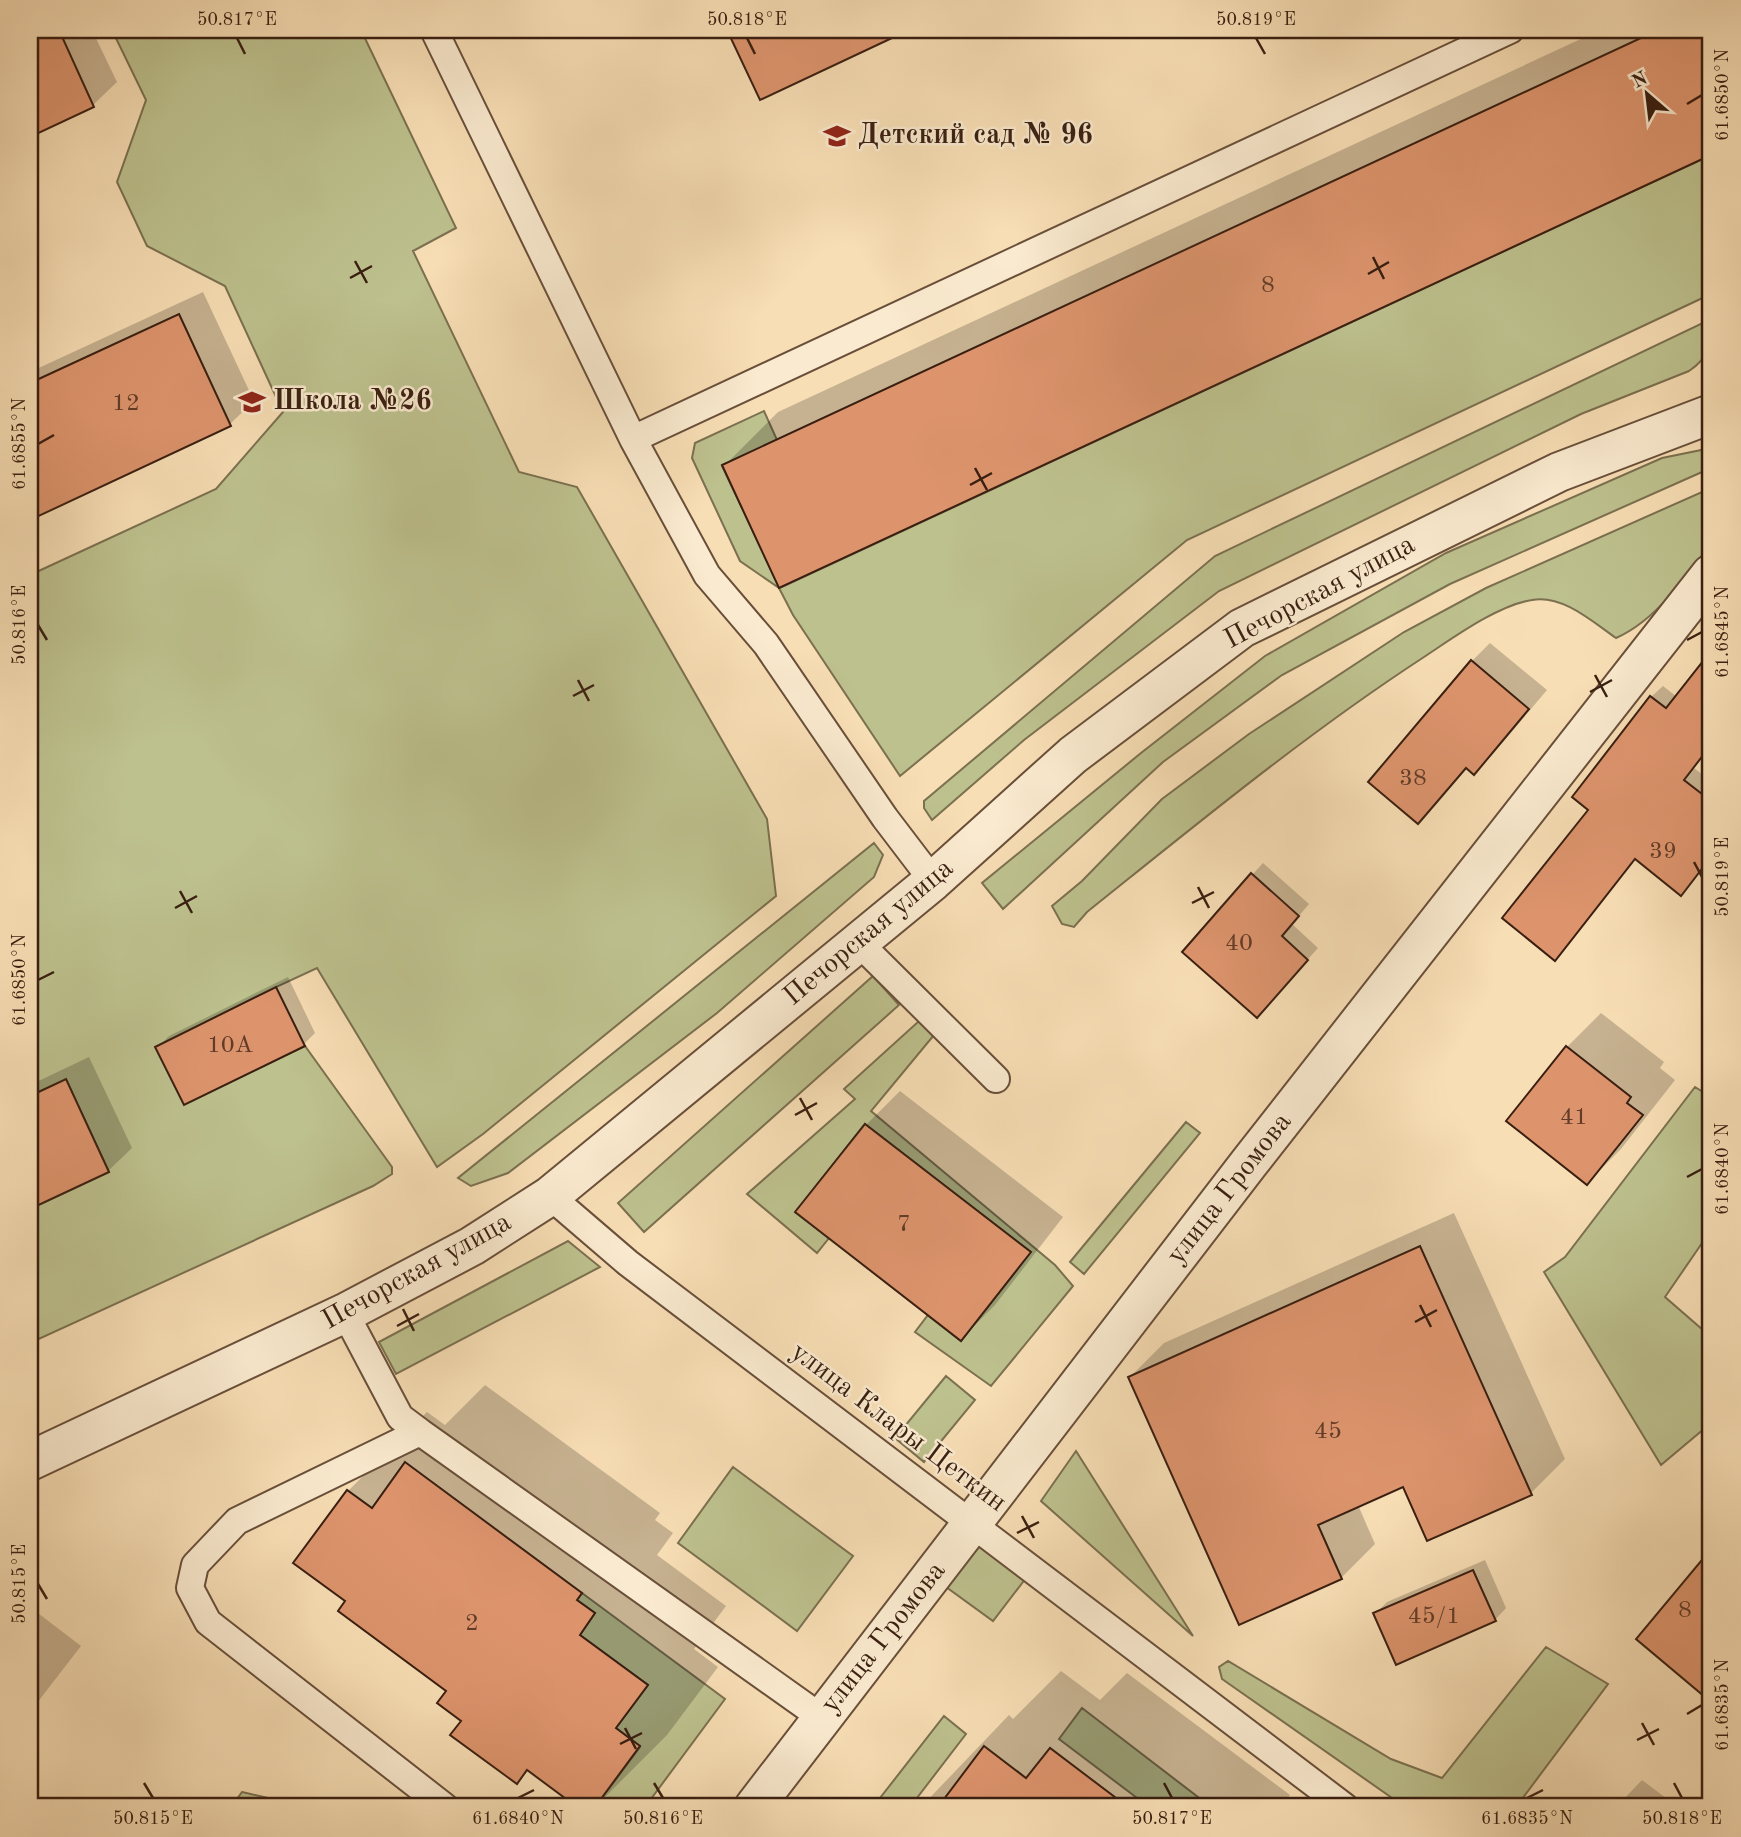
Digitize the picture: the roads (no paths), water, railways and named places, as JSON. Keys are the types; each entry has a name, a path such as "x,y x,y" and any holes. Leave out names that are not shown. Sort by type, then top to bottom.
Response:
{"street":[{"name":"Печорская улица","path":"30,1461 345,1313 472,1246 550,1196 933,881 1073,755 1242,628 1559,472 1711,414"},
{"name":"улица Громова","path":"754,1807 1284,1119 1711,574"}],"lane":[{"path":"434,30 633,439 707,575 766,644 885,818 933,881"},
{"path":"633,439 1510,30"},
{"path":"859,943 996,1079"},
{"name":"улица Клары Цеткин","path":"550,1196 628,1263 972,1524 1315,1798 1345,1807"},
{"path":"345,1313 400,1417 822,1718"},
{"path":"420,1432 237,1521 195,1564 190,1588 208,1622 445,1807"}],"place":[{"name":"Детский сад № 96","path":"837,136"},
{"name":"Школа №26","path":"252,402"}]}
